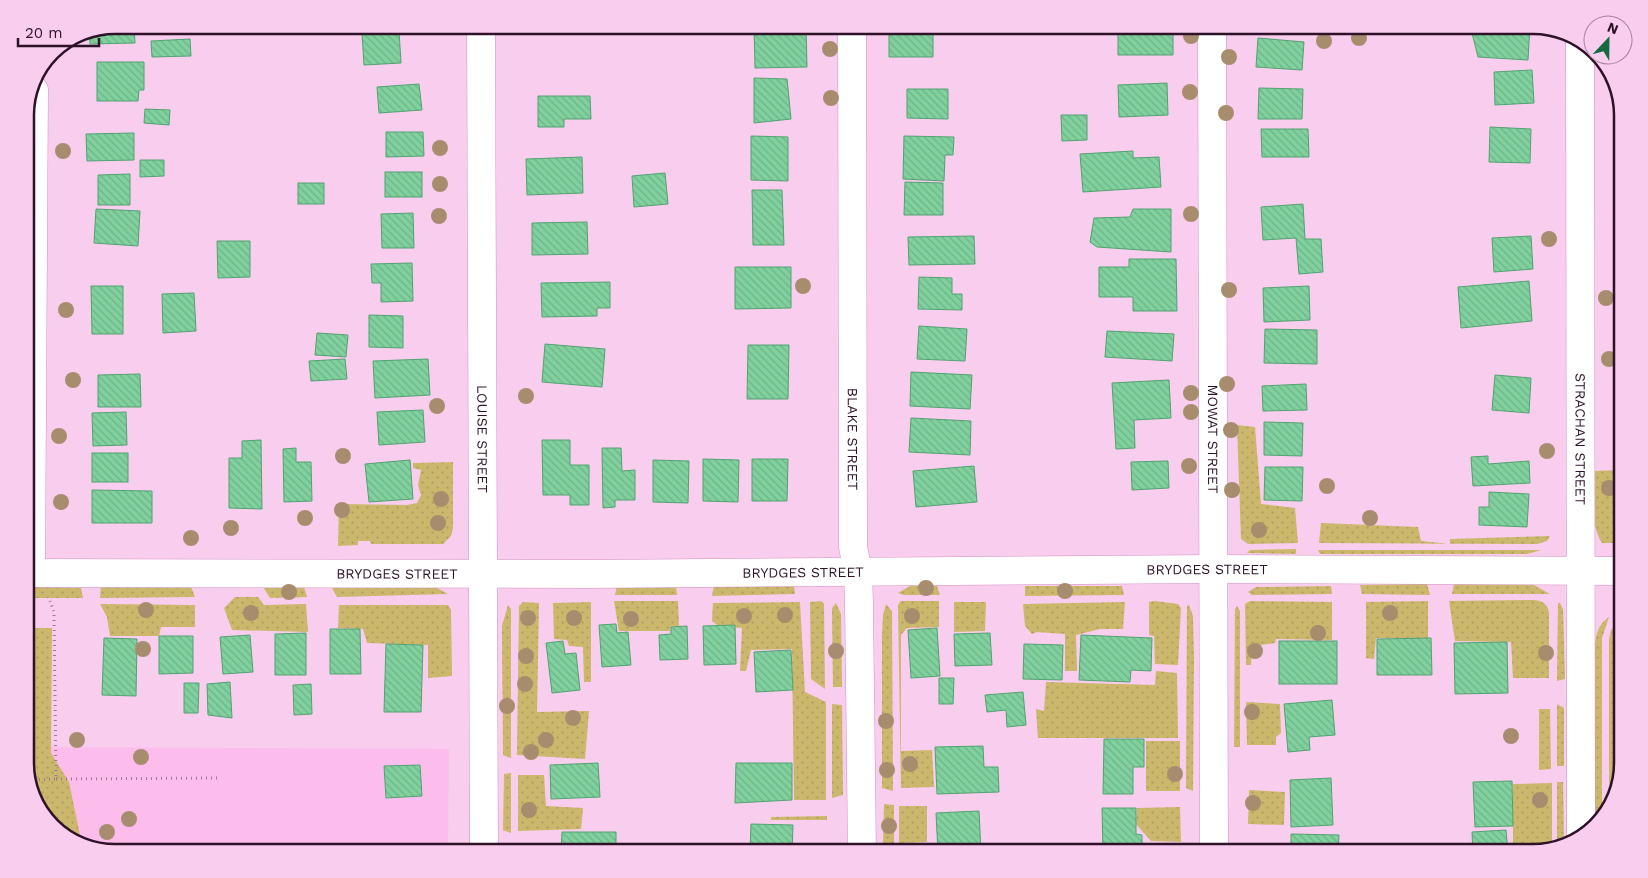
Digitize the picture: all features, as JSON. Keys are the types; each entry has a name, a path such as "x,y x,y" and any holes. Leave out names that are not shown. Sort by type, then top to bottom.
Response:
{"street":[{"name":"LOUISE STREET","path":"481,34 484,844"},
{"name":"BLAKE STREET","path":"852,34 853,546 858,572 862,844"},
{"name":"MOWAT STREET","path":"1212,34 1214,844"},
{"name":"STRACHAN STREET","path":"1580,49 1581,828"},
{"name":"BRYDGES STREET","path":"34,573 482,574 1213,569 1614,571"},
{"name":"BRYDGES STREET","path":"1580,572 1614,585"}],"path":[{"path":"50,600 54,612 56,779"},
{"path":"35,780 220,778"}],"shaded area":[{"path":"1237,425 1255,427 1261,504 1295,508 1298,543 1248,544 1241,539"},
{"path":"453,462 453,528 451,536 443,544 371,544 370,541 358,541 358,545 338,546 339,504 407,505 417,503 421,495 418,485 421,470 413,468 413,463"},
{"path":"1614,470 1614,543 1602,543 1595,526 1593,499 1594,471"},
{"path":"1321,523 1418,527 1421,541 1446,544 1319,543"},
{"path":"1550,536 1547,541 1537,544 1450,544 1450,539"},
{"path":"1296,549 1296,554 1247,553 1250,550"},
{"path":"1318,550 1541,550 1527,554 1320,554"},
{"path":"1427,584 1430,595 1362,594 1360,585"},
{"path":"1454,584 1532,584 1550,594 1452,594"},
{"path":"617,585 676,586 677,595 615,595"},
{"path":"912,585 937,586 940,595 904,595 898,593"},
{"path":"101,586 191,587 195,597 100,598"},
{"path":"410,586 437,588 448,594 337,597 332,588"},
{"path":"714,586 794,586 795,594 712,596"},
{"path":"1025,586 1122,586 1124,595 1025,596"},
{"path":"1331,586 1332,594 1252,595 1248,592 1256,587"},
{"path":"34,587 81,588 83,598 34,598"},
{"path":"263,587 304,587 307,597 270,598"},
{"path":"235,597 258,597 264,605 306,604 308,632 232,630 224,608"},
{"path":"1534,600 1544,603 1549,613 1549,678 1513,678 1511,642 1455,641 1449,601"},
{"path":"614,601 678,601 679,626 671,626 670,631 619,631"},
{"path":"821,601 824,604 825,689 811,679 810,602"},
{"path":"901,601 939,601 939,627 907,628 901,635 901,751 932,750 934,787 901,788 898,605"},
{"path":"1250,601 1332,602 1332,640 1276,639 1275,643 1252,646 1251,665 1246,665 1245,604"},
{"path":"1428,601 1428,638 1376,638 1374,659 1366,658 1366,602"},
{"path":"523,602 539,603 537,712 589,711 585,759 517,755 519,606"},
{"path":"591,602 591,682 584,682 583,647 569,646 567,640 554,639 553,603"},
{"path":"800,602 805,692 826,702 826,800 794,800 792,649 751,650 746,671 740,671 742,628 717,625 712,621 713,603"},
{"path":"954,602 986,602 985,631 954,632"},
{"path":"1125,602 1123,629 1100,629 1076,635 1077,671 1065,671 1065,634 1037,632 1032,634 1025,626 1023,604"},
{"path":"1149,602 1178,604 1181,608 1178,665 1155,664 1154,636 1149,635"},
{"path":"836,603 841,614 842,687 833,687 832,608"},
{"path":"1558,603 1560,603 1563,609 1565,679 1557,681"},
{"path":"100,604 195,605 195,627 161,627 159,636 110,636 107,617"},
{"path":"886,604 892,611 893,791 882,788 882,636 883,615"},
{"path":"339,605 448,605 451,610 452,676 428,678 428,645 367,643 363,629 338,628"},
{"path":"508,605 511,609 511,758 503,755 502,626"},
{"path":"1189,605 1193,616 1194,658 1193,791 1186,788 1187,606"},
{"path":"1237,606 1240,611 1240,747 1234,747 1235,609"},
{"path":"1609,617 1602,638 1602,806 1594,817 1594,652 1599,628"},
{"path":"1614,627 1614,763 1613,779 1609,792 1609,639 1611,630"},
{"path":"34,628 52,628 51,753 69,782 80,836 70,831 54,817 42,799 35,779"},
{"path":"1156,671 1177,673 1178,738 1038,738 1036,709 1044,711 1046,682 1155,685"},
{"path":"1246,702 1280,704 1281,733 1276,737 1276,745 1247,745"},
{"path":"832,704 842,705 843,795 832,798"},
{"path":"1557,704 1564,708 1564,766 1557,766"},
{"path":"1539,709 1550,709 1551,769 1539,770"},
{"path":"1146,741 1180,741 1180,791 1146,791"},
{"path":"34,747 449,749 448,844 99,843 70,831 54,817 42,799 35,779 34,769"},
{"path":"511,773 511,833 503,830 504,774"},
{"path":"518,775 544,775 546,806 583,808 581,829 518,831"},
{"path":"1557,782 1563,782 1564,838 1557,840"},
{"path":"1552,783 1552,842 1544,844 1513,844 1513,784"},
{"path":"1249,790 1285,792 1284,825 1248,824"},
{"path":"884,804 894,805 894,844 883,844"},
{"path":"899,806 927,806 927,842 899,843"},
{"path":"1180,807 1181,842 1151,841 1136,824 1137,808"},
{"path":"827,816 827,820 771,820 771,817"}],"building":[{"path":"134,34 135,43 90,44 90,38 99,35"},
{"path":"362,34 399,34 401,63 364,65"},
{"path":"754,34 806,34 807,67 755,68"},
{"path":"889,34 933,34 933,57 889,57"},
{"path":"1118,34 1173,34 1173,55 1118,55"},
{"path":"1472,34 1529,34 1528,60 1478,57"},
{"path":"1258,38 1304,42 1302,70 1256,67"},
{"path":"190,39 191,56 152,57 151,41"},
{"path":"97,62 144,62 144,90 139,90 138,101 97,101"},
{"path":"1532,70 1534,103 1495,105 1494,72"},
{"path":"754,78 787,79 791,119 754,123"},
{"path":"1167,83 1168,115 1119,117 1118,85"},
{"path":"419,84 422,110 379,113 377,87"},
{"path":"1259,88 1303,89 1302,119 1258,119"},
{"path":"907,89 948,89 948,119 907,118"},
{"path":"538,96 590,96 591,119 564,119 564,127 538,127"},
{"path":"145,109 170,110 169,125 144,123"},
{"path":"1061,115 1087,115 1087,140 1062,141"},
{"path":"1490,127 1531,129 1530,163 1489,162"},
{"path":"1261,129 1308,129 1309,157 1262,157"},
{"path":"386,132 423,132 424,156 386,157"},
{"path":"134,133 134,160 87,161 86,134"},
{"path":"751,136 788,137 788,181 751,180"},
{"path":"904,136 954,137 953,155 945,155 944,181 903,179"},
{"path":"1133,151 1133,158 1159,157 1161,187 1083,192 1080,154"},
{"path":"582,157 583,193 527,195 526,159"},
{"path":"140,160 164,160 164,176 140,177"},
{"path":"385,172 422,172 422,197 385,197"},
{"path":"665,173 668,204 634,207 632,176"},
{"path":"130,174 130,205 98,205 98,175"},
{"path":"905,182 943,183 943,215 904,215"},
{"path":"298,183 324,183 324,204 298,204"},
{"path":"752,190 782,190 784,245 753,245"},
{"path":"1303,204 1305,239 1321,239 1323,272 1299,274 1296,238 1263,240 1261,207"},
{"path":"96,209 140,211 138,246 94,243"},
{"path":"1133,209 1171,209 1171,252 1097,247 1090,242 1094,218 1130,217"},
{"path":"413,213 414,248 382,248 381,214"},
{"path":"587,222 588,254 532,255 532,223"},
{"path":"974,236 975,264 909,265 908,237"},
{"path":"1531,236 1533,269 1494,272 1492,238"},
{"path":"217,241 250,241 250,277 218,278"},
{"path":"1129,259 1176,259 1177,311 1133,311 1133,297 1099,297 1099,267 1129,267"},
{"path":"412,263 413,301 381,302 381,283 372,283 371,264"},
{"path":"735,267 791,267 791,308 735,309"},
{"path":"919,277 952,278 952,294 962,294 962,310 918,309"},
{"path":"1529,281 1532,321 1461,328 1458,287"},
{"path":"610,282 610,308 597,308 597,316 542,317 541,283"},
{"path":"91,286 123,286 123,334 92,334"},
{"path":"1309,286 1310,320 1264,322 1263,288"},
{"path":"194,293 196,331 163,333 162,294"},
{"path":"369,315 403,316 403,348 369,347"},
{"path":"919,326 967,329 965,361 917,359"},
{"path":"1265,329 1317,330 1317,364 1264,363"},
{"path":"1107,331 1174,334 1172,361 1105,357"},
{"path":"317,333 348,335 346,357 315,355"},
{"path":"545,344 605,349 602,387 542,382"},
{"path":"748,345 789,345 788,399 747,399"},
{"path":"345,359 347,379 311,381 309,361"},
{"path":"428,359 430,395 375,398 373,361"},
{"path":"911,372 972,375 970,409 910,406"},
{"path":"140,374 141,407 98,407 98,375"},
{"path":"1495,375 1531,378 1529,413 1492,410"},
{"path":"1169,380 1171,418 1134,420 1135,448 1116,449 1112,383"},
{"path":"1306,384 1307,410 1263,411 1262,386"},
{"path":"423,410 425,442 379,445 377,412"},
{"path":"126,412 127,445 93,446 92,413"},
{"path":"911,418 971,421 970,455 909,452"},
{"path":"1264,422 1303,423 1302,456 1264,455"},
{"path":"261,440 262,509 229,508 229,458 242,458 242,441"},
{"path":"542,440 570,440 570,465 589,465 589,505 570,505 570,495 543,495"},
{"path":"296,448 296,462 311,462 312,501 284,502 283,449"},
{"path":"602,448 621,448 622,471 635,470 635,500 615,500 615,507 603,508"},
{"path":"92,453 128,453 128,482 92,482"},
{"path":"1488,456 1488,464 1529,461 1530,483 1473,486 1471,457"},
{"path":"703,459 739,460 738,502 703,501"},
{"path":"752,459 788,459 787,501 752,501"},
{"path":"410,460 413,499 369,502 365,464"},
{"path":"653,460 689,461 688,503 653,502"},
{"path":"1168,461 1169,488 1132,490 1131,462"},
{"path":"974,466 977,502 916,507 913,471"},
{"path":"1265,467 1303,467 1302,501 1264,500"},
{"path":"92,490 152,491 152,523 92,523"},
{"path":"1489,492 1529,494 1527,527 1479,525 1479,507 1489,507"},
{"path":"616,624 617,633 628,632 631,665 602,667 599,625"},
{"path":"735,625 736,664 704,665 703,626"},
{"path":"687,626 688,659 660,660 659,635 671,634 671,627"},
{"path":"937,628 940,676 911,678 908,630"},
{"path":"330,629 360,629 361,674 330,674"},
{"path":"306,633 306,675 275,675 275,634"},
{"path":"990,633 992,665 955,666 954,634"},
{"path":"250,635 253,672 223,674 220,637"},
{"path":"1081,635 1152,638 1151,671 1131,670 1130,682 1079,680"},
{"path":"159,636 193,636 193,673 159,674"},
{"path":"104,638 137,639 136,696 102,695"},
{"path":"1431,638 1432,675 1377,675 1377,639"},
{"path":"563,641 565,654 576,653 580,690 552,693 546,643"},
{"path":"1279,641 1337,641 1337,684 1279,684"},
{"path":"1507,642 1508,693 1455,694 1454,643"},
{"path":"386,644 423,645 421,712 384,712"},
{"path":"1024,644 1063,645 1062,680 1023,679"},
{"path":"791,650 793,690 756,692 754,652"},
{"path":"939,678 954,678 953,704 939,704"},
{"path":"230,682 232,718 208,715 207,684"},
{"path":"184,683 199,683 198,713 184,713"},
{"path":"311,684 312,714 294,715 293,685"},
{"path":"1023,692 1026,725 1007,727 1006,710 987,712 985,695"},
{"path":"1332,700 1335,735 1309,737 1310,750 1288,752 1284,704"},
{"path":"1104,739 1144,739 1144,767 1133,767 1133,794 1103,794"},
{"path":"983,746 984,767 998,767 999,792 937,794 935,747"},
{"path":"598,763 600,797 551,799 550,765"},
{"path":"736,763 792,763 792,800 735,803"},
{"path":"420,765 422,796 386,798 384,766"},
{"path":"1331,778 1333,825 1291,827 1290,780"},
{"path":"1512,781 1513,826 1475,827 1473,782"},
{"path":"1102,808 1136,808 1136,834 1142,835 1142,844 1103,844"},
{"path":"979,811 981,844 938,844 936,813"},
{"path":"751,824 793,825 792,844 750,844"},
{"path":"1506,830 1507,844 1473,844 1472,832"},
{"path":"562,832 616,832 616,844 561,844"},
{"path":"1291,834 1339,835 1338,844 1291,844"}]}
